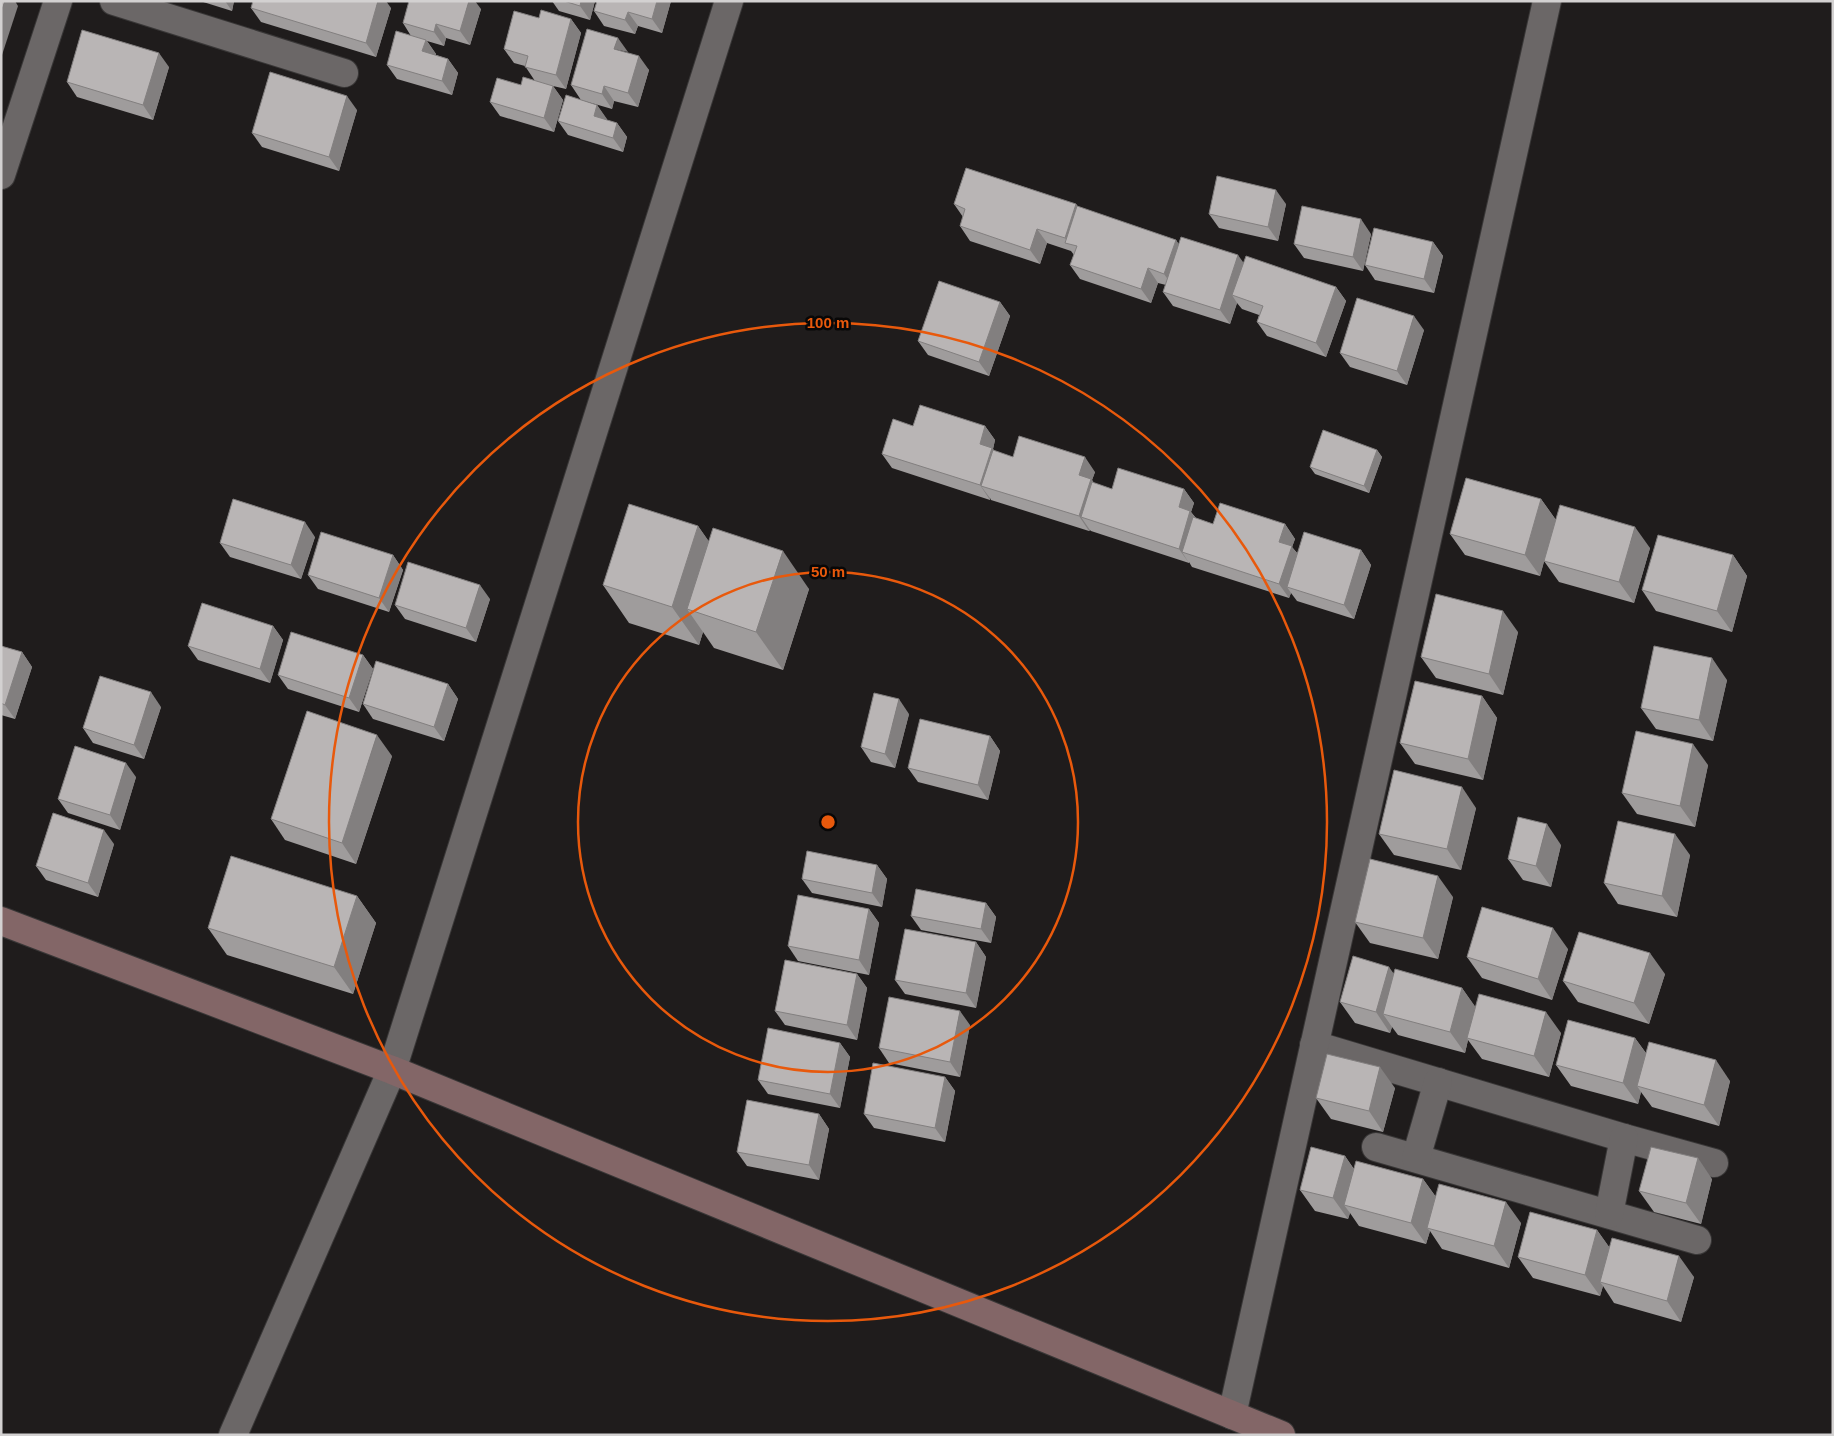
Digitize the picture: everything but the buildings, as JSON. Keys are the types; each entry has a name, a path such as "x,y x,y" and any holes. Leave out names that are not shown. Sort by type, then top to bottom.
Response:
{"street":[{"path":"1,174 58,1"},
{"path":"114,1 344,73"},
{"path":"233,1435 392,1070 729,1"},
{"path":"1232,1415 1547,1"},
{"path":"1,922 392,1070 1281,1435"},
{"path":"1314,1045 1714,1163"},
{"path":"1416,1158 1438,1082"},
{"path":"1609,1214 1624,1138"},
{"path":"1376,1147 1697,1240"}]}
